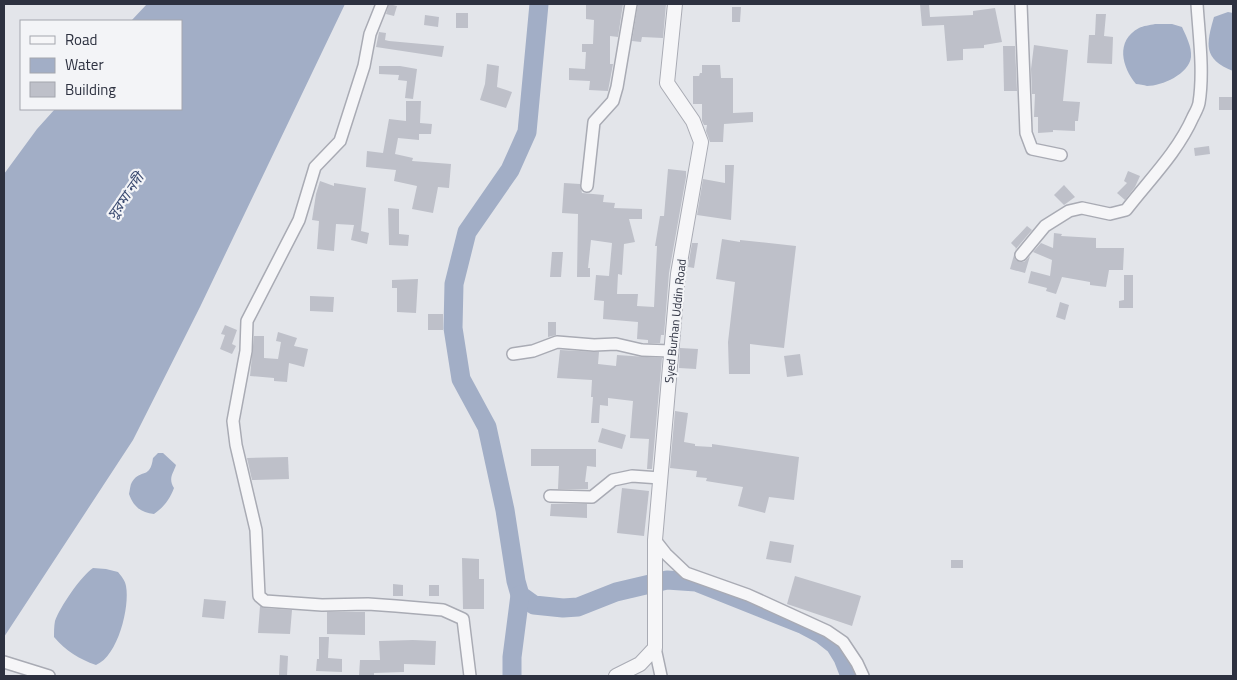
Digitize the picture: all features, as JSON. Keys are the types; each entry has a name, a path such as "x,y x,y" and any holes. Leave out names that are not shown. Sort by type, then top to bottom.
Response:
{"street":[{"path":"382,4 370,34 364,66 340,141 315,167 299,220 247,321 246,351 233,421 236,445 256,530 259,596 265,601 322,605 368,604 443,610 463,619 470,676"},
{"path":"587,186 594,122 613,101 631,4"},
{"name":"Syed Burhan Uddin Road","path":"655,648 655,544 678,274 701,142 692,121 667,83 675,4"},
{"path":"1021,4 1026,133 1032,149 1061,155"},
{"path":"1021,256 1045,226 1070,211 1082,208 1110,214 1126,210 1163,166 1188,129 1199,104 1200,72 1197,4"},
{"path":"513,354 533,351 557,342 594,345 616,344 642,350 671,351"},
{"path":"550,496 592,497 612,480 632,476 660,478"},
{"path":"655,544 686,572 748,595 826,631 843,642 864,676"},
{"path":"616,676 640,664 655,648"},
{"path":"655,648 660,676"},
{"path":"4,662 49,676"}],"water":[{"name":"সুরমা নদী","path":"147,4 345,4 200,307 133,440 4,637 4,174 37,129 54,110 182,110 182,20 132,20"},
{"path":"1228,12 1233,13 1233,71 1216,61 1209,50 1209,36 1214,17"},
{"path":"1155,24 1172,24 1182,27 1191,49 1191,57 1185,69 1174,78 1160,84 1147,86 1136,84 1124,62 1123,54 1126,40 1131,33 1141,27"},
{"path":"158,453 163,453 176,465 171,479 174,488 164,506 154,514 138,508 129,494 132,482 139,475 150,469 153,458"},
{"path":"93,568 118,572 125,582 127,595 124,618 116,642 111,652 96,665 73,654 54,637 55,621 61,608 71,592"}],"building":[{"path":"389,4 397,6 394,16 386,14"},
{"path":"586,4 623,4 618,37 610,36 610,64 613,64 608,91 589,90 590,81 569,80 569,68 585,69 586,52 582,52 582,44 593,44 594,20 586,19"},
{"path":"638,4 666,4 663,38 642,37 641,42 632,41"},
{"path":"920,4 929,4 930,17 973,15 973,11 995,8 1002,42 984,45 984,48 963,49 963,60 947,61 944,25 922,26"},
{"path":"732,7 741,7 740,22 732,22"},
{"path":"456,13 468,13 468,28 456,28"},
{"path":"1096,14 1106,14 1104,36 1113,37 1112,64 1087,63 1089,35 1095,35"},
{"path":"425,15 439,17 438,27 424,25"},
{"path":"379,32 386,33 385,40 389,41 444,46 442,57 376,47"},
{"path":"1034,45 1068,50 1063,101 1080,102 1078,121 1075,121 1075,131 1053,130 1053,132 1038,133 1038,117 1034,117 1035,94 1032,94 1031,69"},
{"path":"1003,46 1015,46 1017,91 1004,91"},
{"path":"487,64 499,66 497,87 512,92 506,108 480,100 485,84"},
{"path":"702,65 720,65 721,78 733,78 733,113 753,112 753,122 724,124 723,142 710,142 706,131 707,125 704,125 702,121 702,104 693,104 693,76 699,76 702,73"},
{"path":"379,66 400,66 417,69 413,99 405,98 407,81 398,80 399,75 379,74"},
{"path":"1219,97 1233,97 1233,110 1219,110"},
{"path":"406,101 421,101 420,123 432,124 431,134 419,134 419,140 398,138 395,154 413,158 412,161 451,164 449,188 438,187 433,213 412,209 417,186 394,181 396,170 366,167 367,151 383,153 389,119 406,121"},
{"path":"1209,146 1210,154 1195,156 1194,148"},
{"path":"725,165 734,165 731,220 697,215 703,179 725,183"},
{"path":"668,169 686,171 686,177 669,273 664,335 661,335 660,343 648,343 648,340 637,339 638,322 603,319 604,301 594,300 596,275 609,276 612,243 591,240 588,268 590,268 590,277 577,277 578,214 562,213 564,183 580,184 582,193 604,195 603,202 615,203 614,208 642,209 642,219 629,219 635,242 624,244 622,275 618,274 617,294 638,294 637,306 654,307 657,246 655,246 660,216 664,216"},
{"path":"1128,171 1140,176 1135,187 1125,200 1117,193 1127,183 1124,181"},
{"path":"320,181 334,186 334,183 366,188 361,231 369,233 367,244 351,240 354,225 336,224 334,251 317,249 319,221 312,220"},
{"path":"1064,185 1075,197 1064,205 1054,195"},
{"path":"388,208 399,209 399,234 409,235 408,246 389,245"},
{"path":"1027,226 1032,230 1015,250 1016,248 1011,243"},
{"path":"1054,233 1062,234 1061,236 1096,238 1096,248 1124,248 1123,270 1109,270 1106,287 1090,285 1090,282 1062,277 1056,294 1046,291 1047,288 1028,283 1031,271 1050,276 1052,260 1033,252 1041,243 1053,248"},
{"path":"722,239 796,246 784,348 750,344 750,374 729,374 728,342 735,282 716,279"},
{"path":"692,243 698,243 694,268 688,267"},
{"path":"552,252 563,252 561,277 550,277"},
{"path":"1014,255 1016,260 1020,262 1024,262 1030,256 1025,273 1010,269"},
{"path":"1124,275 1133,275 1133,308 1119,308 1119,301 1124,300"},
{"path":"418,279 416,313 397,312 397,288 392,288 392,280"},
{"path":"310,296 334,297 333,312 310,311"},
{"path":"1060,302 1069,305 1065,320 1056,317"},
{"path":"428,314 443,314 443,330 428,330"},
{"path":"548,322 556,322 556,335 548,337"},
{"path":"225,325 237,330 232,344 236,346 232,354 220,349 225,335 221,334"},
{"path":"278,332 297,338 294,346 308,349 304,367 289,363 287,382 274,381 274,378 250,376 254,336 264,336 264,358 278,359 281,342 276,341"},
{"path":"680,348 698,349 696,369 679,368"},
{"path":"560,350 599,352 598,364 616,366 617,355 662,358 652,469 647,469 649,439 630,438 633,401 608,398 608,406 600,405 599,423 591,423 592,380 557,378"},
{"path":"800,354 803,375 787,377 784,356"},
{"path":"675,411 688,413 684,442 695,444 695,446 712,447 712,444 799,457 794,500 769,497 765,513 738,506 743,487 706,481 707,478 696,477 697,471 670,468"},
{"path":"602,428 626,435 622,449 598,442"},
{"path":"531,449 596,449 596,467 587,466 585,482 588,482 588,489 558,489 559,466 531,466"},
{"path":"288,457 289,479 252,480 247,458"},
{"path":"622,488 649,491 644,536 617,533"},
{"path":"551,504 587,504 587,518 550,516"},
{"path":"770,541 794,545 791,563 766,559"},
{"path":"462,558 479,559 479,579 484,579 484,609 463,609"},
{"path":"951,560 963,560 963,568 951,568"},
{"path":"795,576 861,596 852,626 787,604"},
{"path":"393,584 403,585 403,596 393,596"},
{"path":"429,585 439,585 439,596 429,596"},
{"path":"204,599 226,601 224,619 202,617"},
{"path":"260,606 292,610 290,634 258,633"},
{"path":"327,612 365,612 365,635 327,634"},
{"path":"319,637 329,637 328,658 342,659 342,672 316,671 317,659 319,659"},
{"path":"379,641 436,641 435,665 404,664 404,672 374,673 374,676 359,676 360,660 380,660"},
{"path":"280,655 288,656 287,676 279,676"}],"waterway":[{"path":"539,4 527,132 510,170 467,232 454,284 453,328 461,379 487,427 505,510 516,581 520,595 534,605 563,608 578,607 616,592 667,580 696,582 804,625 821,634 835,645 843,658 850,676"},
{"path":"512,676 512,657 520,595"}]}
